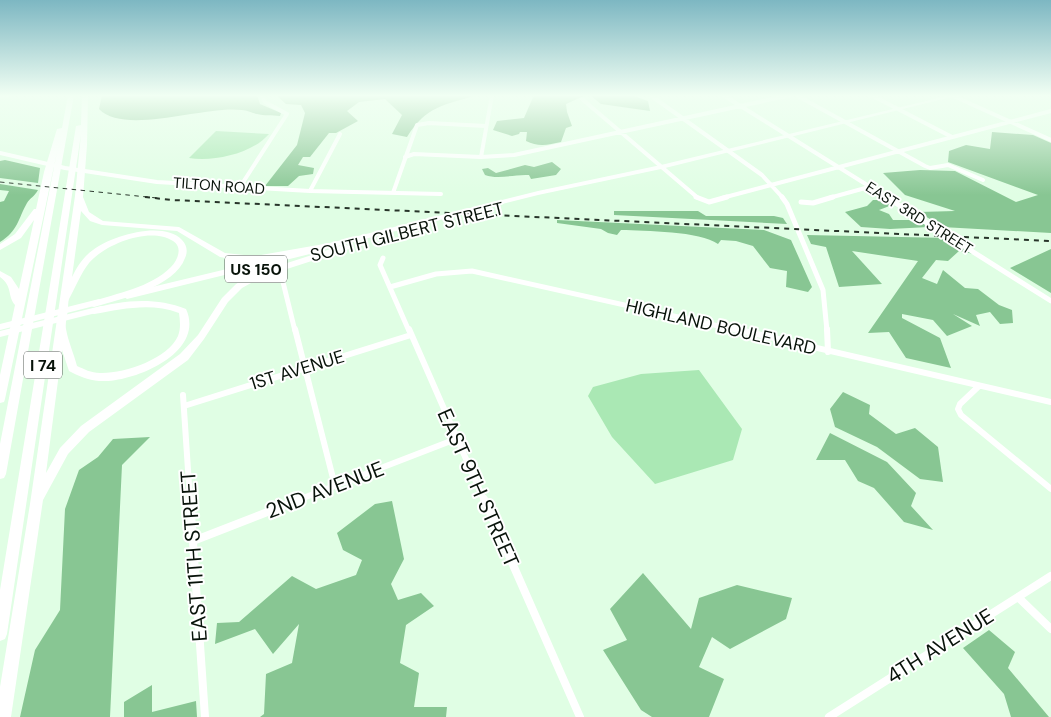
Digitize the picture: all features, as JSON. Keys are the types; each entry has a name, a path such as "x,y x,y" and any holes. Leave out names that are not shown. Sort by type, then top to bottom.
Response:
{"highway":[{"path":"0,399 54,144 60,128"},
{"name":"I 74","path":"0,474 65,128"},
{"name":"I 74","path":"0,634 80,128"},
{"path":"3,717 36,504 79,196 84,128"},
{"path":"79,196 86,215 91,220 102,223 179,229 219,252 233,257 261,258 345,245"},
{"path":"0,248 18,236 29,224 43,199"},
{"path":"62,307 87,259 109,244 123,239 153,234 167,235 177,240 182,246 183,254 180,263 154,283 94,307"},
{"path":"36,504 64,451 84,429 184,358 201,338 225,300 239,286 259,275 345,245"},
{"path":"0,274 9,278 14,286 18,310"},
{"path":"60,325 73,368 86,375 101,378 123,375 145,367 165,356 179,343 185,333 187,320 183,311 171,306 156,303 94,307"},
{"path":"0,365 12,341"}],"main road":[{"name":"SOUTH GILBERT STREET","path":"94,307 418,226 624,178 661,166 819,128"},
{"name":"US 150","path":"0,327 94,307"},
{"name":"US 150","path":"0,334 94,307"}],"street":[{"path":"240,187 280,128"},
{"path":"393,193 417,128"},
{"path":"481,157 486,128"},
{"path":"616,128 702,201 716,200 986,128"},
{"path":"405,157 414,154 481,157 514,155 636,128"},
{"path":"697,128 772,185 786,204 823,290 826,306 828,352"},
{"name":"EAST 3RD STREET","path":"776,128 1051,300"},
{"path":"857,128 930,168 948,165 982,180"},
{"path":"936,128 952,137"},
{"path":"1025,128 1051,140"},
{"path":"310,191 340,134"},
{"name":"TILTON ROAD","path":"0,153 35,163 157,182 310,191 433,192 441,194"},
{"path":"801,202 813,203 869,187"},
{"name":"EAST 9TH STREET","path":"383,258 380,265 580,717"},
{"name":"HIGHLAND BOULEVARD","path":"390,287 436,274 472,271 1051,402"},
{"path":"284,273 282,278 336,486"},
{"name":"1ST AVENUE","path":"184,406 411,335"},
{"path":"978,386 960,404 958,409 961,415 1051,489"},
{"name":"EAST 11TH STREET","path":"183,394 205,717"},
{"name":"2ND AVENUE","path":"193,541 456,439"},
{"name":"4TH AVENUE","path":"829,717 1051,576"},
{"path":"1018,597 1051,630"}],"green space":[{"path":"301,128 344,128 336,133 329,133 310,157 303,157 298,165 314,168 313,174 299,176 288,186 265,186 297,145"},
{"path":"395,128 413,128 407,137 392,134"},
{"path":"494,128 566,128 561,142 547,145 526,141 527,132 520,132 512,136 493,130"},
{"path":"216,131 269,134 253,147 232,155 209,159 189,158"},
{"path":"992,132 1033,135 1051,143 1051,233 942,227 919,212 955,211 905,195 883,173 920,170 955,171 1016,202 1038,195 948,162 949,151 966,145 990,149"},
{"path":"5,160 40,168 38,183 0,178 0,161"},
{"path":"552,162 561,169 556,175 531,179 529,175 501,177 485,175 482,169 488,168 496,173 525,165 534,167"},
{"path":"0,184 38,190 27,203 11,234 0,242 0,202 4,201 9,191 0,190"},
{"path":"873,200 884,200 892,205 879,210 889,214 893,220 916,220 929,227 890,229 861,227 845,212 867,206"},
{"path":"614,211 698,211 706,216 774,216 783,218 787,224 614,215"},
{"path":"557,220 764,230 791,240 812,287 808,292 786,287 787,271 770,268 753,246 736,241 721,240 718,244 699,236 657,231 621,230 617,235 601,229 557,223"},
{"path":"807,235 949,238 974,254 959,251 948,261 936,260 922,278 937,284 943,270 965,288 978,289 999,305 1012,310 1013,323 1000,324 990,312 976,315 980,326 953,314 972,326 947,336 933,320 902,314 902,318 940,338 951,368 906,358 889,332 868,333 918,261 852,251 882,284 839,287 826,247 811,244"},
{"path":"1051,249 1051,293 1010,268"},
{"path":"699,370 742,429 733,460 655,484 612,437 588,396 593,387 641,374"},
{"path":"843,392 870,405 869,414 896,434 915,428 938,447 943,482 920,479 877,447 835,427 830,409"},
{"path":"830,433 887,462 916,493 911,506 933,530 904,522 874,488 858,481 845,460 816,460"},
{"path":"150,437 122,465 110,717 20,717 35,650 60,610 65,509 79,470 98,457 113,439"},
{"path":"392,501 404,559 391,584 398,600 421,593 434,606 406,625 400,663 419,673 414,707 447,707 446,717 260,717 264,714 266,674 292,663 299,624 273,654 255,629 215,644 217,623 239,622 292,576 316,589 356,575 362,560 343,550 337,533 375,504"},
{"path":"643,573 691,629 699,598 737,585 792,598 786,619 730,649 712,637 699,667 724,679 709,717 652,717 641,710 603,650 627,640 610,609"},
{"path":"989,630 1015,652 1008,668 1049,717 1011,717 1004,694 963,648"},
{"path":"152,685 152,712 196,701 197,717 124,717 124,702"}],"railway":[{"path":"0,182 157,198"},
{"path":"145,197 172,200 1051,241"}]}
